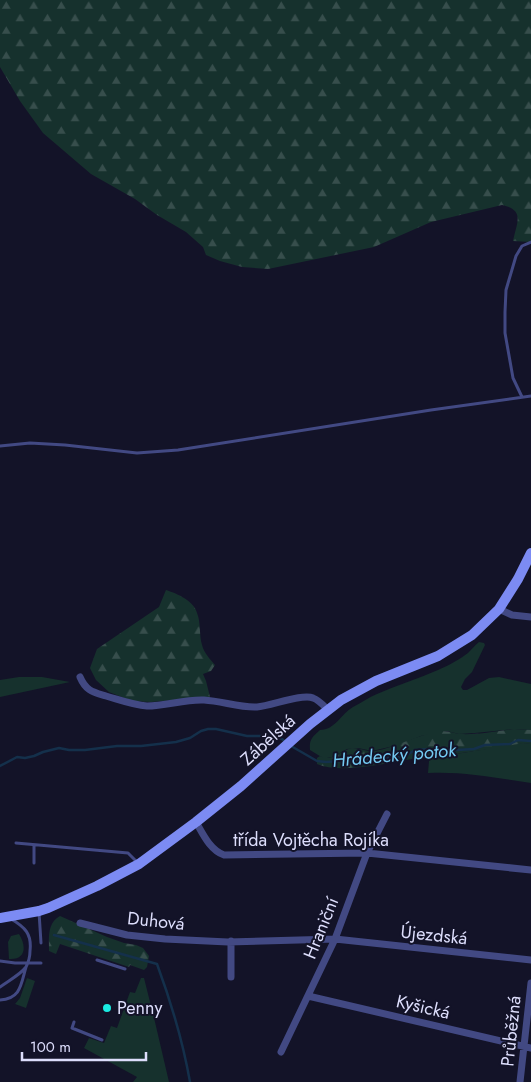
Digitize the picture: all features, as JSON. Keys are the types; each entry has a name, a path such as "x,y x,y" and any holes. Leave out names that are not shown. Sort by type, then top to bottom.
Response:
{"main road":[{"name":"Zábělská","path":"3,917 48,908 98,886 139,864 242,786 328,710 348,695 376,681 438,656 472,635 499,609 518,579 531,553"}],"street":[{"path":"499,609 512,615 531,617"},
{"path":"80,678 83,685 89,690 140,705 161,705 204,700 256,707 305,696 312,697 328,710"},
{"name":"Hraniční","path":"281,1052 335,939 367,852 387,814"},
{"name":"třída Vojtěcha Rojíka","path":"196,822 217,853 224,855 367,852 531,870"},
{"name":"Duhová","path":"80,923 127,935 165,939 231,942 335,939"},
{"name":"Újezdská","path":"335,939 531,960"},
{"path":"230,977 231,942"},
{"name":"Průběžná","path":"520,1082 528,1047 531,983"},
{"name":"Kyšická","path":"308,996 528,1047"}],"lane":[{"path":"522,397 513,378 505,333 506,290 516,256 522,246 531,242"},
{"path":"0,446 30,443 137,453 178,450 531,396"},
{"path":"16,843 128,853 139,864"},
{"path":"34,845 34,863"},
{"path":"39,911 41,943"},
{"path":"0,1000 14,997 19,991 30,955 31,943 29,934 25,929 18,923 3,917"},
{"path":"15,963 24,961 30,955"},
{"path":"97,960 125,969"},
{"path":"0,961 26,965 41,962"},
{"path":"0,987 15,977 26,965"},
{"path":"74,1022 72,1028 102,1040"}],"green space":[{"path":"0,0 531,0 531,242 513,241 518,218 517,214 509,207 502,205 431,222 374,247 268,269 242,267 206,255 203,247 186,232 135,199 91,174 43,133 20,101 0,67"},
{"path":"166,590 185,598 195,609 199,621 203,648 215,665 211,671 203,674 210,697 151,702 132,701 109,692 96,680 90,668 97,649 159,607"},
{"path":"479,642 485,645 472,672 465,679 461,687 463,690 467,690 489,678 499,677 531,684 531,730 514,729 459,734 447,731 421,736 398,745 372,751 358,748 347,749 333,757 327,758 323,758 310,750 312,739 320,730 334,725 353,707 374,695 458,660"},
{"path":"19,677 42,677 70,682 0,697 0,680"},
{"path":"514,729 531,730 531,744 518,744 355,768 328,767 317,764 317,758 320,756 324,758 332,757 352,748 375,751 441,731 467,734"},
{"path":"523,743 531,744 531,783 467,774 428,773 429,761 436,755 458,754"},
{"path":"60,916 107,937 143,948 149,956 147,967 144,970 130,965 129,967 60,944 56,954 49,951 51,927"},
{"path":"19,934 24,947 22,954 15,959 9,959 8,942 11,936"},
{"path":"27,978 35,981 26,1008 15,1004 20,998"},
{"path":"141,978 144,978 169,1082 133,1082 137,1077 84,1048 89,1038 104,1043 111,1026 117,1028 130,992 135,993"}],"waterway":[{"name":"Hrádecký potok","path":"0,766 17,757 25,758 59,748 85,750 176,742 190,738 208,729 247,736 271,736 282,739 287,743"},
{"name":"Hrádecký potok","path":"291,746 317,761 326,762 398,757 407,755 415,750 474,749 485,745 510,744 518,740 531,741"},
{"path":"54,935 157,964 176,1022 190,1082"}],"place":[{"name":"Penny","path":"107,1008"}]}
